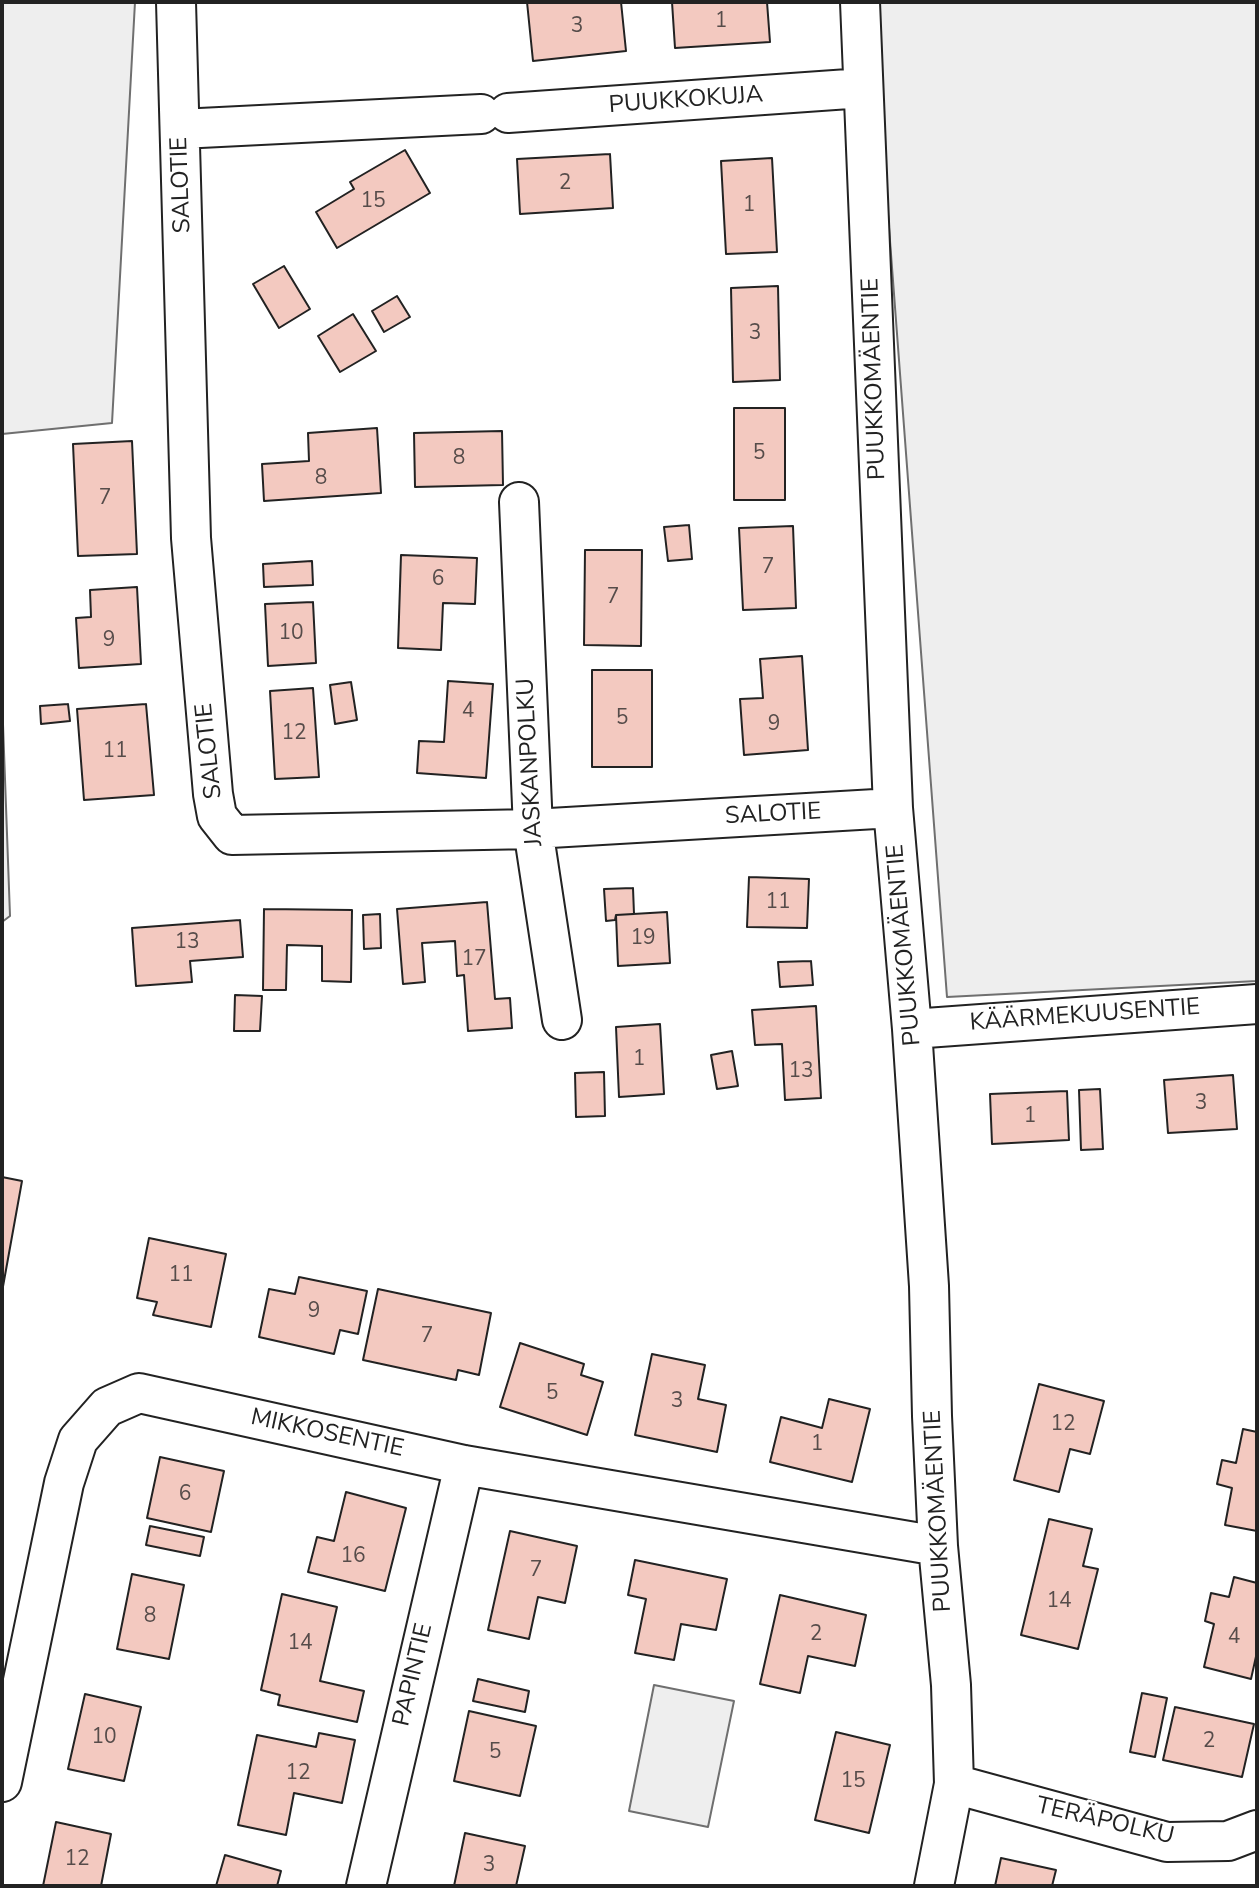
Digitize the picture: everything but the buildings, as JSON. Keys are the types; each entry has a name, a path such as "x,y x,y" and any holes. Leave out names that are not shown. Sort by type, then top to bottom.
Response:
{"street":[{"name":"SALOTIE","path":"176,2 191,538 213,794 217,816 232,835 533,829 893,808"},
{"name":"PUUKKOMÄENTIE","path":"860,2 893,808 912,1029 929,1286 939,1546 951,1685 954,1784 934,1886"},
{"name":"PUUKKOKUJA","path":"180,129 494,113 863,88"},
{"name":"JASKANPOLKU","path":"519,502 533,829 562,1020"},
{"name":"KÄÄRMEKUUSENTIE","path":"912,1029 1257,1004"},
{"name":"MIKKOSENTIE","path":"2,1782 64,1483 78,1440 107,1407 139,1393 464,1465 939,1546"},
{"name":"PAPINTIE","path":"366,1886 464,1465"},
{"name":"TERÄPOLKU","path":"954,1784 1167,1842 1228,1841 1257,1830"}],"shaded area":[{"path":"2,2 135,2 112,423 2,434"},
{"path":"872,2 1257,2 1257,981 947,997"},
{"path":"2,697 10,916 2,922"},
{"path":"654,1685 734,1701 708,1827 629,1811"}]}
